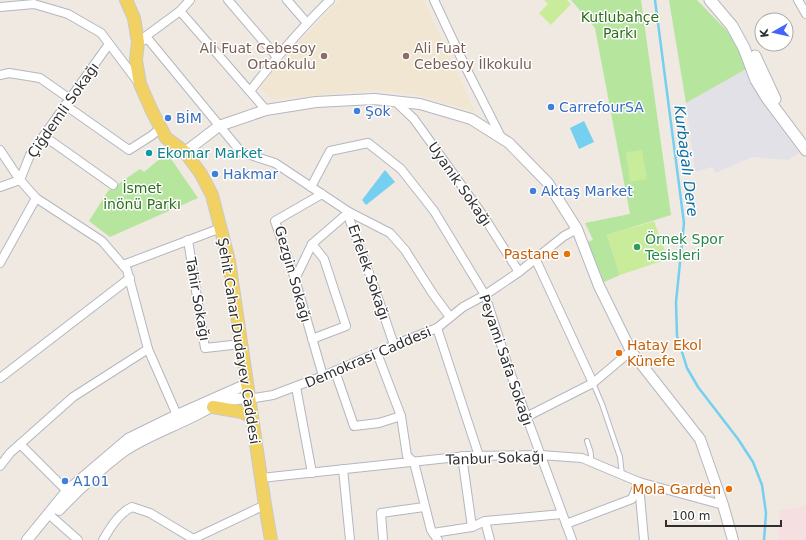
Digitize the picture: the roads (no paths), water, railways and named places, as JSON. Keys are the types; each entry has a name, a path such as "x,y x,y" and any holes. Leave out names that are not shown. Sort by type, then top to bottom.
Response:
{"main road":[{"name":"Şehit Cahar Dudayev Caddesi","path":"127,0 134,18 138,42 136,60 140,84 166,138 185,152 201,174 212,195 221,228 229,261 271,540"},
{"path":"710,0 732,26 750,44 776,102 806,140"},
{"path":"732,26 744,48 756,80 767,98 806,150"},
{"path":"213,407 238,411 252,417"}],"street":[{"path":"138,42 180,11 190,0"},
{"path":"228,0 277,57"},
{"path":"287,0 307,23"},
{"path":"250,91 277,57 330,0"},
{"path":"434,0 502,139"},
{"path":"798,0 806,14"},
{"path":"0,7 34,4 68,14 101,33 140,84"},
{"path":"180,11 266,110"},
{"name":"Erfelek Sokağı","path":"138,42 148,39 241,152 275,163 349,212 350,221 394,345"},
{"name":"Çiğdemli Sokağı","path":"20,180 30,155 109,44"},
{"path":"1,75 9,72 40,78 129,150 161,128"},
{"path":"185,152 219,126 266,110 316,102 374,99 420,104 471,120 509,143 548,183 577,229 599,286 631,352 700,439 723,505 733,540"},
{"name":"Uyanık Sokağı","path":"395,101 414,119 482,214 520,272"},
{"path":"44,136 113,185"},
{"name":"Peyami Safa Sokağı","path":"312,187 330,151 368,143 400,169 434,211 485,295 526,418 572,540"},
{"path":"0,150 20,180 36,198 102,241 124,265 130,278 148,349 177,415"},
{"path":"0,188 20,180"},
{"name":"Gezgin Sokağı","path":"322,194 275,222 295,279 323,376"},
{"path":"0,263 36,198"},
{"path":"295,279 312,244 349,212 390,233 406,250 433,294 450,317"},
{"path":"124,265 221,228"},
{"name":"Demokrasi Caddesi","path":"249,399 296,387 437,328 462,307 485,295 520,272 535,258 564,236 577,229"},
{"name":"Tahir Sokağı","path":"188,240 205,348 241,344"},
{"path":"312,244 324,259 346,326 312,339"},
{"path":"535,258 593,384"},
{"path":"0,378 130,278"},
{"path":"437,328 479,456"},
{"path":"0,466 10,453 73,396 148,349"},
{"path":"526,418 593,384 631,352"},
{"path":"377,353 401,416 407,456 414,462 424,507 431,530 438,540"},
{"path":"335,371 354,426 379,423 401,416"},
{"path":"27,540 67,491 128,439 177,415 247,384"},
{"path":"296,387 312,473"},
{"path":"35,540 52,517 82,486 125,451 213,407 238,398 249,399"},
{"path":"20,444 67,491"},
{"path":"0,452 10,453"},
{"name":"Tanbur Sokağı","path":"261,478 462,456 540,455 582,458 639,482 723,505"},
{"path":"462,456 472,527"},
{"path":"343,468 350,540"},
{"path":"566,524 632,499 639,482"},
{"path":"639,482 644,540"},
{"path":"103,540 110,528 126,510 132,507 150,513 190,538 265,505"},
{"path":"383,540 381,513 424,507"},
{"path":"433,533 472,527 484,521 562,514"},
{"path":"52,517 78,540"},
{"path":"484,521 490,540"}],"lane":[{"path":"593,384 602,404 620,457 622,475"},
{"path":"587,441 592,458 590,461"}],"water":[{"path":"584,121 594,142 579,149 570,128"},
{"path":"385,170 395,182 366,205 362,200"}],"waterway":[{"name":"Kurbağalı Dere","path":"655,0 684,223 676,302 677,336 687,368 698,387 738,439 753,462 762,485 766,513 764,540"}],"place":[{"name":"Ali Fuat Cebesoy Ortaokulu","path":"324,56"},
{"name":"Ali Fuat Cebesoy İlkokulu","path":"406,56"},
{"name":"CarrefourSA","path":"551,107"},
{"name":"Şok","path":"357,111"},
{"name":"BİM","path":"168,118"},
{"name":"Ekomar Market","path":"149,153"},
{"name":"Hakmar","path":"215,174"},
{"name":"Aktaş Market","path":"533,191"},
{"name":"Örnek Spor Tesisleri","path":"637,247"},
{"name":"Pastane","path":"567,254"},
{"name":"Hatay Ekol Künefe","path":"619,353"},
{"name":"A101","path":"65,481"},
{"name":"Mola Garden","path":"729,489"}],"park label":[{"name":"Kutlubahçe Parkı","path":"620,26"},
{"name":"İsmet inönü Parkı","path":"142,196"}]}
